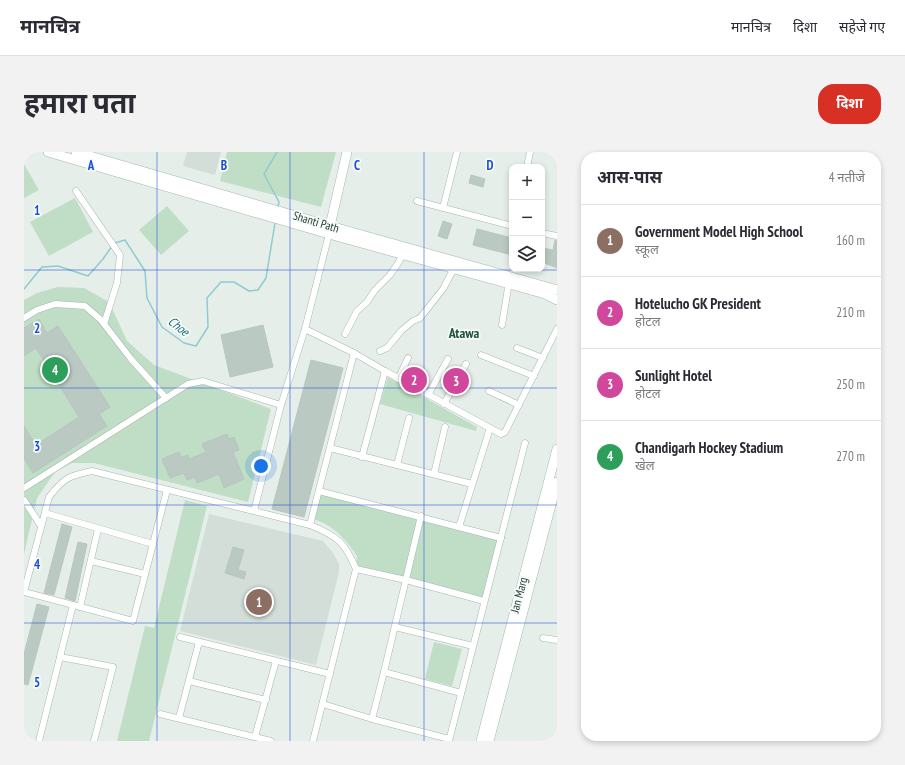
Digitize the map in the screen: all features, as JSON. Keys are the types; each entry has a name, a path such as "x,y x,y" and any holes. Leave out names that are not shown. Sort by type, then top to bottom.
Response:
{"main road":[{"name":"Shanti Path","path":"48,152 252,207"},
{"name":"Shanti Path","path":"76,152 330,230 546,291 557,290"},
{"path":"330,230 347,152"},
{"path":"557,283 546,291 557,308"},
{"name":"Shanti Path","path":"546,291 557,300"},
{"name":"Jan Marg","path":"481,741 557,449"},
{"name":"Jan Marg","path":"489,741 557,482"}],"street":[{"path":"442,208 457,152"},
{"path":"528,164 530,152"},
{"path":"76,191 120,255 116,283 104,324"},
{"path":"417,201 509,225"},
{"path":"254,512 281,406 305,329 330,230"},
{"path":"545,234 557,236"},
{"path":"345,334 357,311 367,302 375,290 390,275 398,265 401,258"},
{"path":"380,351 387,348 401,331 413,321 420,318 443,290 452,272"},
{"path":"502,325 508,288"},
{"path":"24,318 37,310 56,304 74,304 85,306 104,324 131,359 166,398"},
{"path":"305,329 354,353 444,404 504,434 557,329"},
{"path":"517,348 543,358"},
{"path":"310,525 354,353"},
{"path":"480,355 534,376"},
{"path":"398,379 408,358"},
{"path":"428,395 448,359"},
{"path":"444,404 466,364"},
{"path":"362,457 385,371"},
{"path":"24,488 188,384 202,381 281,406"},
{"path":"489,391 519,405"},
{"path":"397,465 409,418"},
{"path":"434,474 445,427"},
{"path":"459,527 490,428"},
{"path":"323,704 449,740 525,443"},
{"path":"330,448 472,484"},
{"path":"167,490 133,621 24,592 49,498 59,485 72,475 92,471 310,525 331,534 350,554 356,569 313,741"},
{"path":"319,491 421,516 501,538"},
{"path":"24,500 41,526"},
{"path":"45,513 153,544"},
{"path":"372,719 421,516"},
{"path":"80,607 98,528"},
{"path":"91,561 145,574"},
{"path":"356,569 406,580 484,602"},
{"path":"39,741 73,605"},
{"path":"395,627 473,646"},
{"path":"180,637 330,674"},
{"path":"543,638 557,640"},
{"path":"180,718 199,642"},
{"path":"60,657 113,667 94,741"},
{"path":"255,737 276,661"},
{"path":"384,672 461,693"},
{"path":"189,681 266,700"},
{"path":"160,714 271,741"}],"shaded area":[{"path":"187,152 221,152 215,175 183,166"},
{"path":"209,514 323,541 333,553 339,564 339,572 316,665 180,631"}],"green space":[{"path":"227,152 336,152 321,207 220,181"},
{"path":"24,164 39,190 24,198"},
{"path":"75,198 93,232 49,256 30,222"},
{"path":"167,206 189,231 161,255 139,230"},
{"path":"58,287 84,288 109,302 127,341 154,365 271,409 248,502 94,463 72,463 55,472 37,498 24,554 24,300 37,293"},
{"path":"388,377 477,427 476,431 380,404"},
{"path":"319,491 501,538 484,601 356,569 357,556 343,538 326,524 312,519"},
{"path":"185,500 207,506 149,741 117,741 145,626 154,628"},
{"path":"434,642 462,649 452,686 425,679"}],"building":[{"path":"471,175 485,179 483,187 469,183"},
{"path":"443,221 452,224 447,239 438,236"},
{"path":"477,229 509,237 509,254 473,245"},
{"path":"555,240 557,241 557,268 545,263 545,249 553,250"},
{"path":"39,319 47,333 58,326 110,407 99,414 107,426 33,473 24,458 24,426 36,445 79,417 36,348 24,356 24,328"},
{"path":"263,325 273,367 230,377 221,335"},
{"path":"311,360 343,368 304,517 272,509"},
{"path":"227,434 229,439 234,437 239,450 233,452 244,479 224,488 219,474 197,483 195,477 187,480 184,473 170,478 162,459 179,452 181,457 188,455 189,459 206,452 202,444"},
{"path":"62,524 72,527 54,595 44,593"},
{"path":"78,542 87,544 75,601 65,598"},
{"path":"233,547 244,550 238,570 246,572 244,579 225,573"},
{"path":"37,604 49,607 28,685 24,684 24,654"}],"waterway":[{"name":"Choe","path":"277,152 264,174 279,202 278,207"},
{"name":"Choe","path":"115,243 125,240 145,271 147,298 162,327 184,343 196,346 208,327 207,298 221,282 234,282 249,291 258,290 266,278 275,223"},
{"name":"Choe","path":"24,289 42,267 58,266 88,276 112,246"}],"place":[{"name":"Chandigarh Hockey Stadium","path":"55,370"},
{"name":"Hotelucho GK President","path":"414,380"},
{"name":"Sunlight Hotel","path":"456,381"},
{"name":"Government Model High School","path":"259,602"}],"district":[{"name":"Atawa","path":"464,333"}]}
